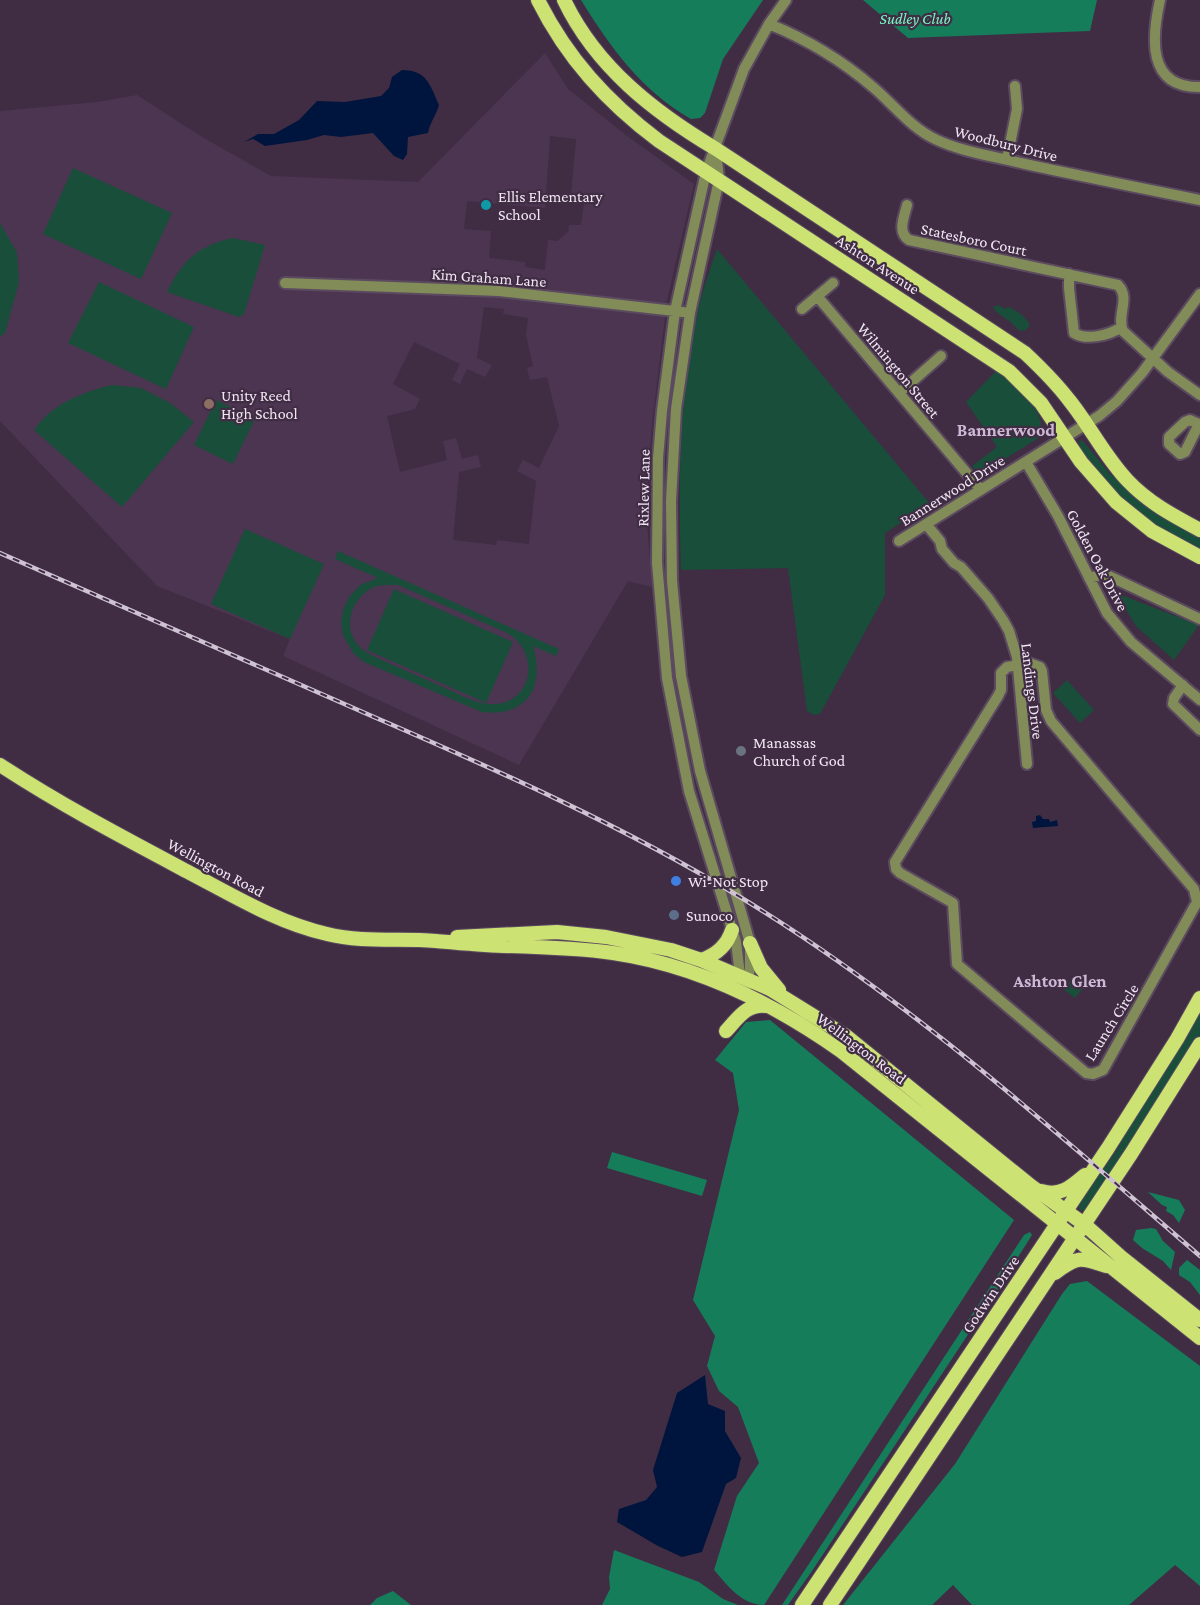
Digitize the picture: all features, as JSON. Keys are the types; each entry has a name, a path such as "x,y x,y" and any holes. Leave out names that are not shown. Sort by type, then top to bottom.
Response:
{"main road":[{"name":"Ashton Avenue","path":"538,0 570,54 608,99 659,141 993,358 1029,389 1041,403 1092,476 1116,502 1152,531 1200,557"},
{"name":"Ashton Avenue","path":"564,0 590,43 625,84 660,114 1007,340 1034,361 1054,381 1115,466 1137,490 1157,506 1200,530"},
{"name":"Wellington Road","path":"0,765 119,835 284,920 327,934 350,938 615,953 650,960 693,973 740,991 814,1032 841,1051 1058,1223 1200,1320"},
{"path":"701,960 719,950 726,943 732,930"},
{"name":"Wellington Road","path":"434,941 484,934 564,933 638,942 701,960 744,977 794,1002 846,1036 1031,1186 1084,1224 1117,1263 1200,1338"},
{"path":"750,943 769,980 794,1002"},
{"name":"Godwin Drive","path":"802,1605 1066,1211 1145,1090 1200,998"},
{"path":"726,1032 749,1008 761,1005 771,1007"},
{"path":"830,1605 1169,1096 1200,1044"},
{"path":"1031,1186 1047,1193 1061,1192 1095,1166"},
{"path":"1098,1203 1097,1220 1117,1263"},
{"path":"1047,1280 1077,1259 1117,1263"}],"street":[{"name":"Rixlew Lane","path":"744,977 732,930 689,791 674,720 662,637 657,563 657,478 662,411 675,311 706,172 716,149 736,86 769,24 786,0"},
{"path":"1160,0 1154,34 1154,50 1158,64 1174,81 1200,87"},
{"name":"Woodbury Drive","path":"769,24 808,43 856,73 923,132 951,146 1200,200"},
{"path":"1006,159 1017,109 1015,86"},
{"name":"Rixlew Lane","path":"716,149 719,180 682,357 673,446 671,543 681,676 700,771 750,943 740,991"},
{"name":"Statesboro Court","path":"907,205 902,229 903,234 909,240 1069,274 1121,288 1124,298 1120,327"},
{"path":"1069,274 1068,288 1074,333 1082,337 1107,334 1120,327 1153,359 1200,395"},
{"name":"Kim Graham Lane","path":"285,283 499,291 690,313"},
{"path":"801,309 833,283"},
{"name":"Bannerwood Drive","path":"899,541 1086,424 1117,401 1153,359 1200,294"},
{"name":"Wilmington Street","path":"817,296 981,490"},
{"path":"899,393 940,356"},
{"name":"Golden Oak Drive","path":"1026,462 1065,528 1102,605 1118,628 1131,642 1200,700"},
{"name":"Landings Drive","path":"926,524 940,541 948,544 959,558 961,567 1003,620 1014,644 1027,764"},
{"path":"1089,578 1109,576 1200,619"},
{"name":"Launch Circle","path":"1029,663 1040,667 1048,716 1196,895 1195,908 1103,1071 1099,1073 1086,1073 957,964 953,903 896,869 896,862 998,696 1001,690 1001,672 1017,664 1029,663"},
{"path":"1183,686 1174,698 1173,704 1200,730"}],"shaded area":[{"name":"Unity Reed High School","path":"545,53 568,89 627,136 694,184 667,300 652,424 646,511 652,587 628,581 519,765 283,656 290,639 157,586 0,421 0,111 98,102 137,95 202,137 271,176 418,182","holes":["550,136 576,139 571,196 585,197 581,225 569,225 568,232 557,241 548,240 545,270 525,267 525,262 489,258 491,231 464,229 467,201 545,208","484,307 504,309 503,314 528,318 526,335 533,366 527,368 530,380 547,377 559,426 539,468 523,460 517,471 536,481 529,544 497,540 496,545 453,540 459,472 481,467 478,455 462,459 456,438 443,441 447,460 400,472 387,416 415,409 420,399 393,384 414,342 460,364 452,380 460,384 467,369 485,377 492,365 477,358"]}],"green space":[{"path":"581,0 763,0 723,59 705,113 700,118 691,119 657,95 629,67"},
{"name":"Sudley Club","path":"863,0 1097,0 1090,31 908,38"},
{"path":"73,168 172,213 141,279 43,234"},
{"path":"0,223 17,253 19,282 5,333 0,337"},
{"path":"233,238 265,245 244,314 239,317 167,292 179,271 193,256 210,245"},
{"path":"717,249 930,504 885,533 885,595 820,714 814,715 807,711 788,568 681,570 680,470 687,370 699,305"},
{"path":"99,282 194,327 166,389 68,343"},
{"path":"999,305 1004,309 1009,307 1019,313 1030,326 1024,331 1018,330 993,307"},
{"path":"997,370 1030,401 1040,420 1041,430 1037,439 979,475 972,466 997,447 966,402"},
{"path":"112,385 141,388 170,403 194,422 122,507 34,430 50,413 68,400"},
{"path":"216,400 255,419 233,464 194,445"},
{"path":"1079,440 1083,441 1110,474 1128,490 1200,534 1200,551 1166,535 1129,506 1089,464"},
{"path":"245,529 324,564 290,639 211,604"},
{"path":"338,551 559,649 556,656 533,646 537,674 529,696 522,704 511,710 482,712 364,662 353,653 343,635 341,623 343,610 349,597 360,585 378,578 335,559","holes":["381,585 398,585 505,632 517,641 525,652 528,664 528,676 523,688 515,697 504,703 478,702 373,656 360,647 353,638 350,622 359,599 372,588"]},
{"path":"394,589 513,642 486,703 367,650"},
{"path":"1116,593 1199,625 1174,660 1136,626"},
{"path":"1067,680 1094,710 1080,723 1053,693"},
{"path":"1071,979 1083,988 1075,998 1063,989"},
{"path":"1200,1007 1200,1034 1186,1059 1089,1209 1080,1211 1079,1206 1117,1150"},
{"path":"770,1020 1014,1220 764,1605 742,1598 714,1570 737,1496 759,1463 738,1407 719,1391 707,1366 715,1336 693,1300 739,1110 733,1073 715,1060 746,1022"},
{"path":"612,1152 707,1180 702,1196 607,1168"},
{"path":"1148,1192 1179,1200 1185,1210 1179,1223 1173,1215 1166,1211 1167,1207"},
{"path":"1156,1229 1163,1241 1175,1252 1171,1270 1163,1261 1133,1240 1136,1230"},
{"path":"1030,1232 1032,1235 994,1295 812,1571 788,1605 782,1605 1024,1235"},
{"path":"1187,1260 1200,1270 1200,1295 1190,1282 1179,1275 1179,1268"},
{"path":"1087,1281 1200,1366 1200,1586 1175,1565 1129,1605 972,1605 953,1585 932,1605 843,1605 955,1464 1062,1294 1070,1284"},
{"path":"614,1550 699,1582 723,1599 738,1605 602,1605 610,1589 609,1577"},
{"path":"393,1591 411,1605 370,1605 377,1598"}],"water":[{"path":"402,70 422,76 430,85 439,105 428,133 408,137 407,154 403,160 394,156 373,133 341,137 324,135 265,146 253,139 244,142 258,134 274,134 299,120 317,101 345,102 381,96 389,88 392,77"},
{"path":"1040,815 1043,819 1049,819 1050,822 1057,820 1058,826 1033,828 1032,822 1036,821 1036,816"},
{"path":"705,1375 708,1404 725,1411 725,1431 741,1458 736,1478 726,1484 702,1552 682,1557 617,1522 619,1509 646,1500 657,1487 653,1470 677,1393"}],"railway":[{"path":"0,553 514,779 606,823 696,871 802,936 920,1021 1033,1113 1200,1256"}],"place":[{"name":"Ellis Elementary School","path":"486,205"},
{"name":"Unity Reed High School","path":"209,404"},
{"name":"Manassas Church of God","path":"741,751"},
{"name":"Wi-Not Stop","path":"676,881"},
{"name":"Sunoco","path":"674,915"}],"district":[{"name":"Bannerwood","path":"1006,430"},
{"name":"Ashton Glen","path":"1060,981"}]}
